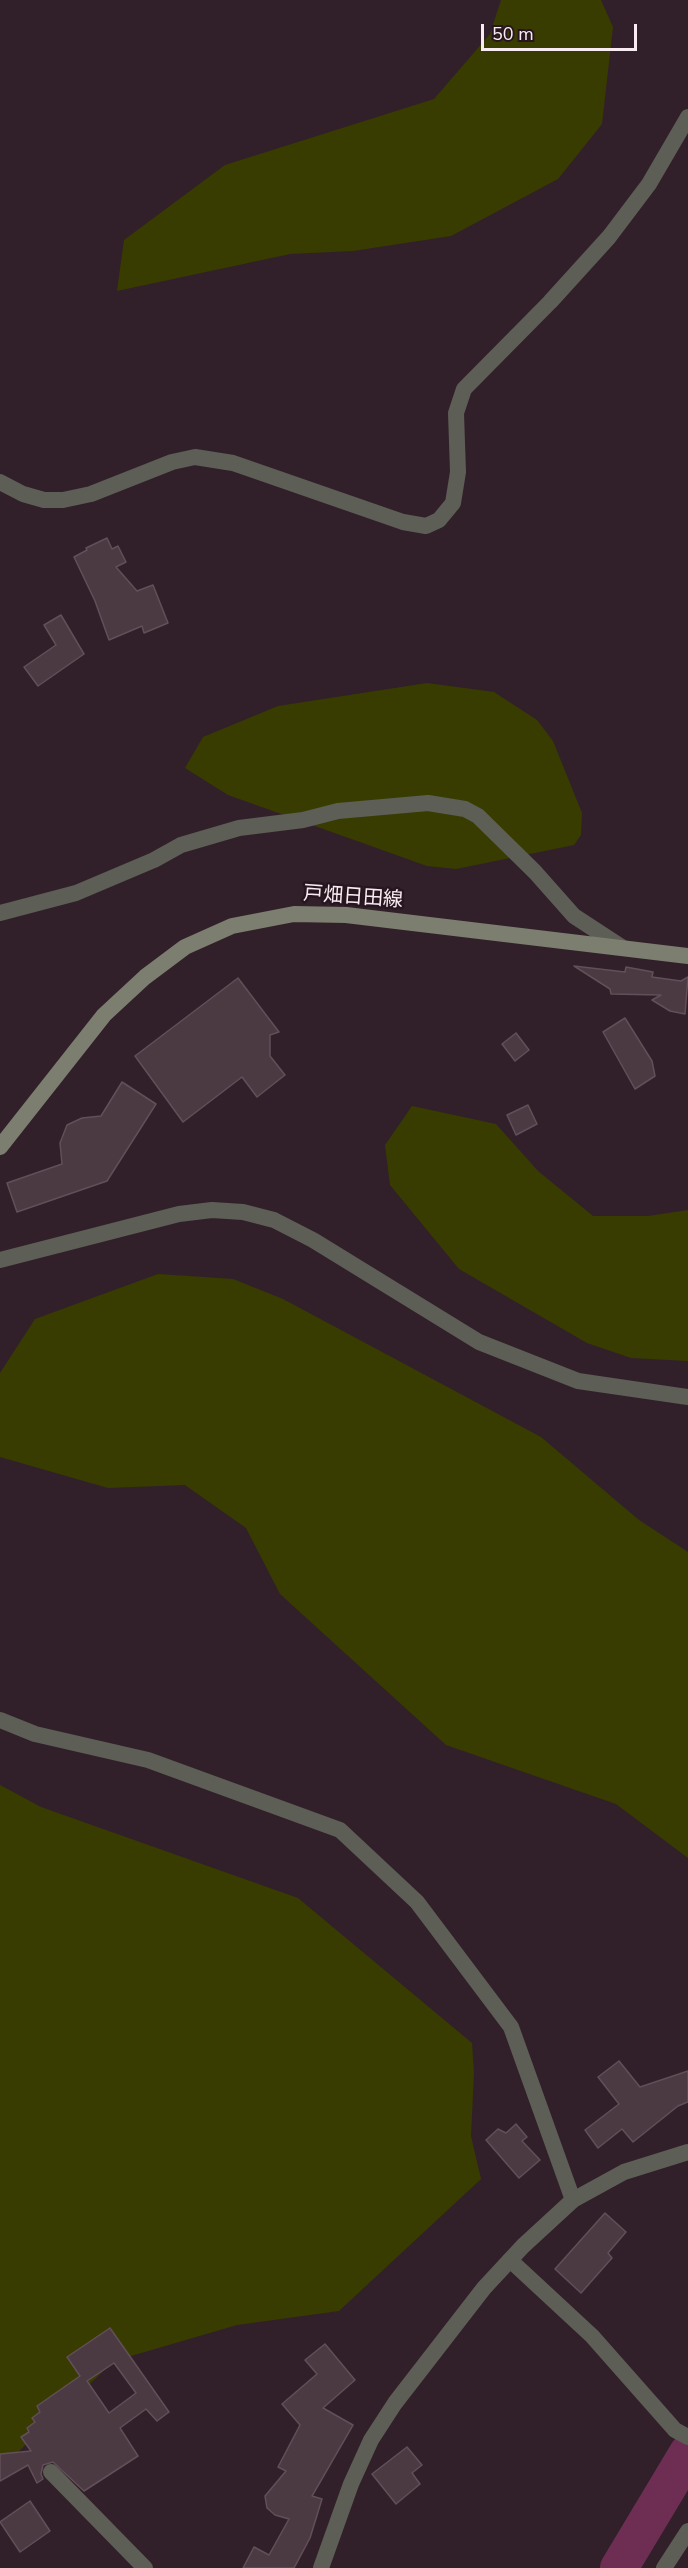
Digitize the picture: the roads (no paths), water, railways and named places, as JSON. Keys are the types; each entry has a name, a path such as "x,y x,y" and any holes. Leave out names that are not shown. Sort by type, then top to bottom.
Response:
{"main road":[{"name":"戸畑日田線","path":"0,1148 104,1015 145,977 185,947 232,926 294,914 346,915 688,956"}],"street":[{"path":"0,482 23,494 44,500 63,500 91,494 172,462 195,457 233,463 402,522 426,526 439,520 453,502 458,472 456,413 464,388 550,302 609,237 649,184 688,117"},
{"path":"0,913 76,893 154,860 182,845 239,828 303,820 338,811 428,803 465,809 478,816 535,872 574,916 623,948"},
{"path":"0,1260 179,1214 212,1210 243,1212 274,1220 313,1240 478,1342 578,1381 688,1397"},
{"path":"0,1720 34,1734 148,1760 340,1830 417,1902 511,2028 573,2200"},
{"path":"321,2568 351,2484 371,2440 395,2403 484,2288 573,2200 624,2172 688,2152"},
{"path":"510,2260 592,2336 675,2430 688,2437"},
{"path":"51,2472 145,2568"},
{"path":"664,2568 688,2531"}],"waterway":[{"path":"619,2568 688,2453"}]}
